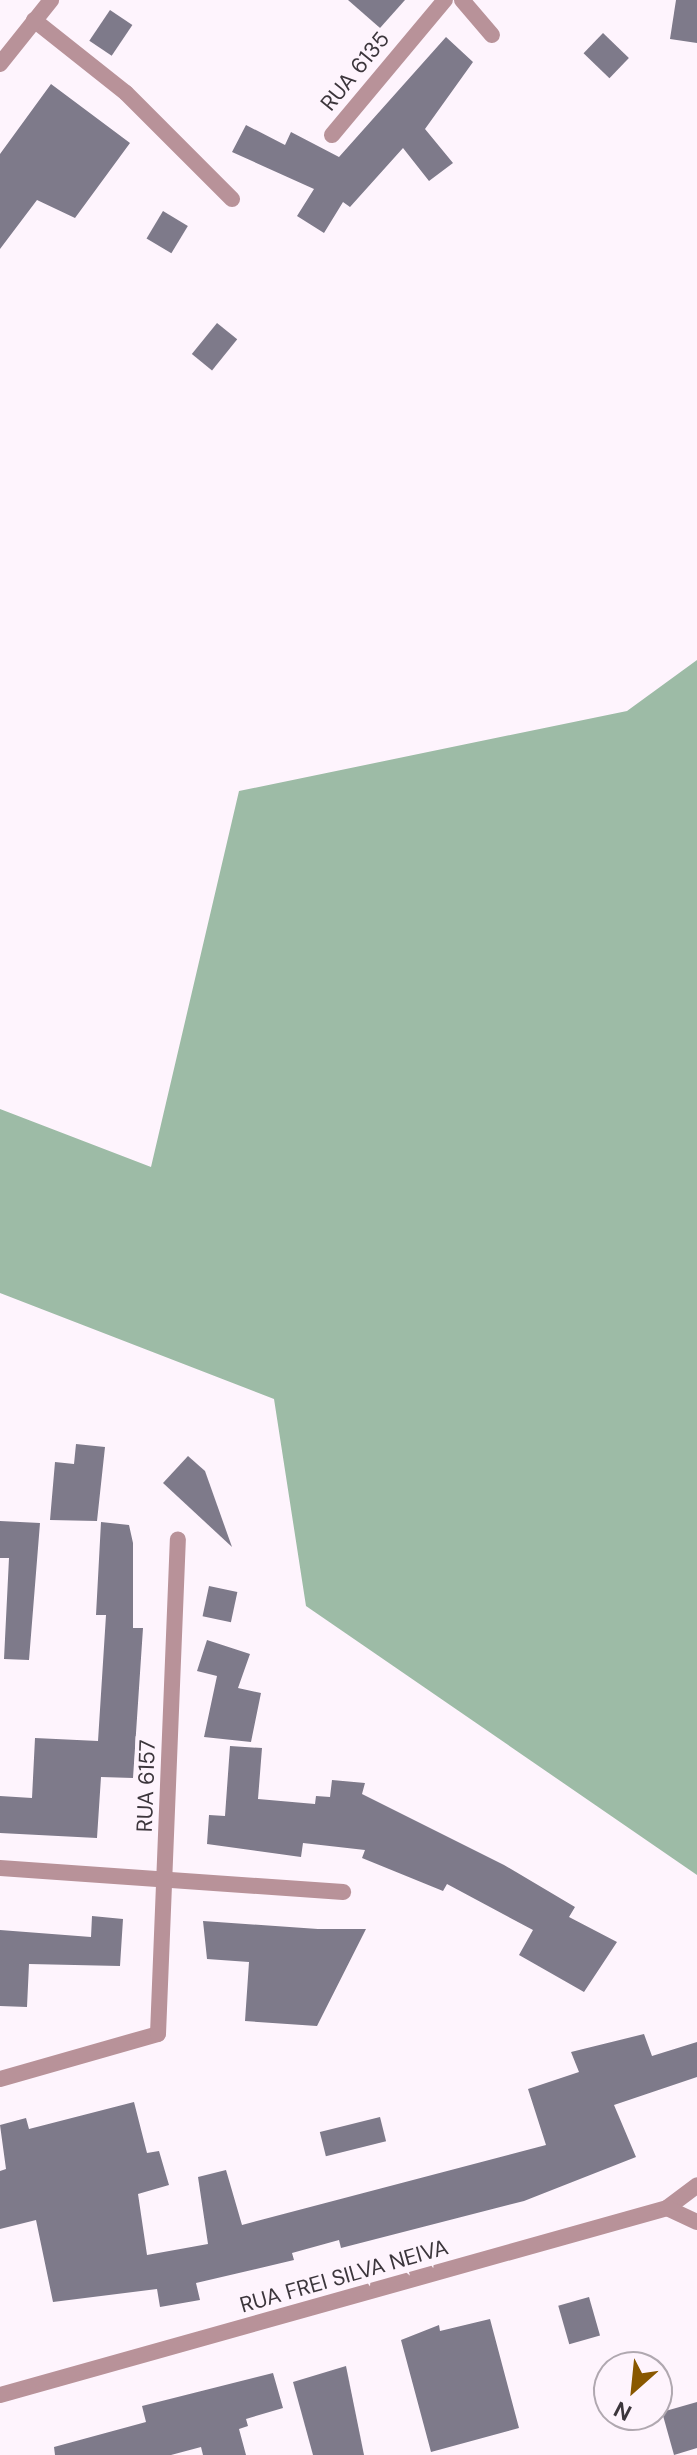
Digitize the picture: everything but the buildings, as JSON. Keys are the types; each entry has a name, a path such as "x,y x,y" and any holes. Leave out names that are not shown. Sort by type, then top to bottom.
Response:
{"street":[{"path":"0,64 51,0"},
{"name":"RUA 6135","path":"332,135 445,0"},
{"path":"462,0 492,35"},
{"path":"34,20 126,93 232,199"},
{"name":"RUA 6157","path":"0,2079 158,2034 178,1539"},
{"path":"0,1868 343,1892"},
{"path":"697,2185 667,2208 697,2222"},
{"name":"RUA FREI SILVA NEIVA","path":"0,2395 667,2208"}],"green space":[{"path":"697,660 697,1875 306,1606 274,1399 0,1293 0,1109 151,1167 239,791 627,711"}]}
